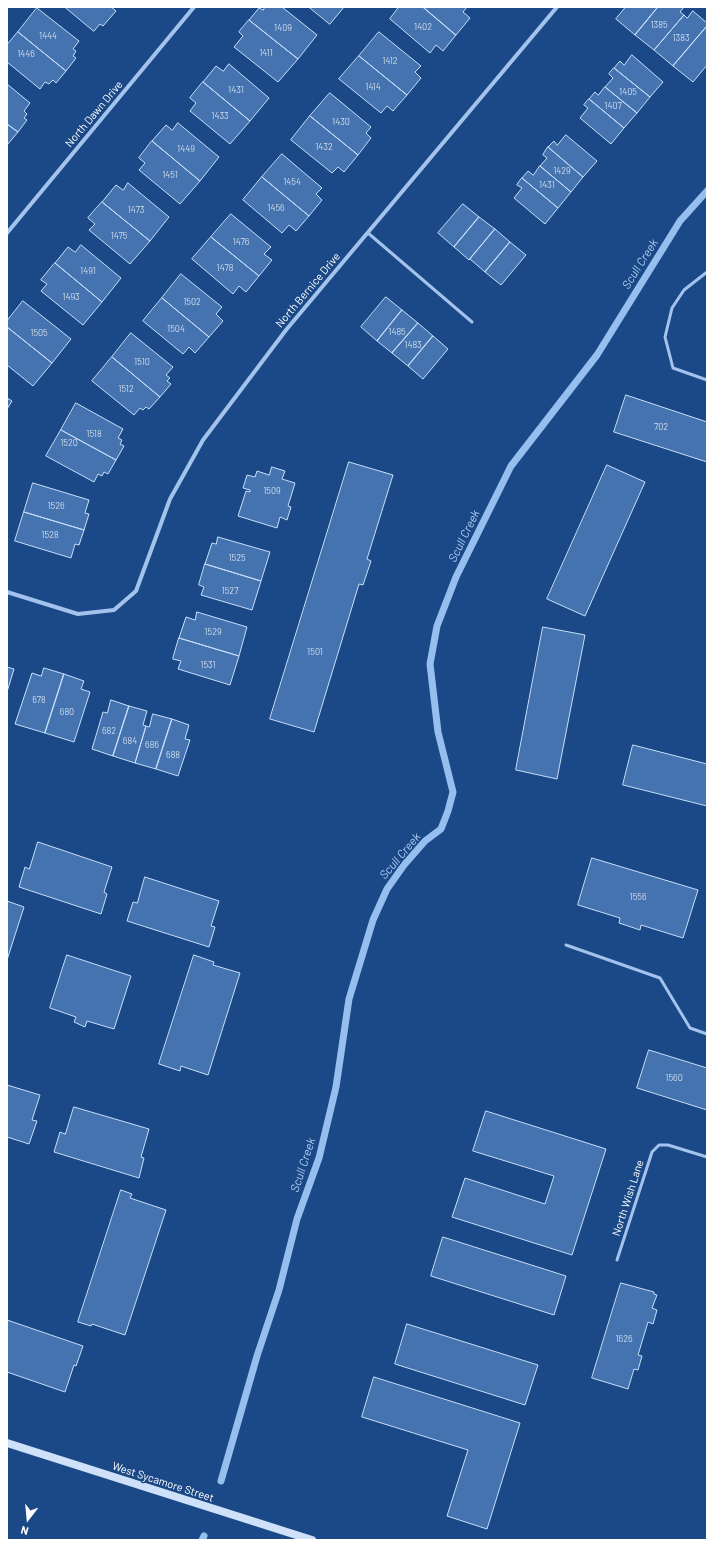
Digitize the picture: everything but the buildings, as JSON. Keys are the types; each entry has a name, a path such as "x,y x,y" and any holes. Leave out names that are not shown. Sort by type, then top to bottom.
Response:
{"street":[{"name":"North Dawn Drive","path":"7,232 194,7"},
{"name":"North Bernice Drive","path":"7,592 78,614 114,610 136,592 170,499 203,440 286,330 558,7"},
{"name":"West Sycamore Street","path":"7,1443 312,1540"}],"lane":[{"path":"368,233 472,322"},
{"path":"707,272 684,290 672,308 665,336 673,368 707,380"},
{"path":"566,945 660,978 690,1028 707,1034"},
{"name":"North Wish Lane","path":"617,1260 652,1152 659,1145 668,1144 707,1157"}],"waterway":[{"name":"Scull Creek","path":"221,1481 257,1356 279,1290 297,1219 319,1158 336,1087 349,999 373,920 387,889 404,865 425,841 441,829 453,792 438,732 430,664 437,626 456,577 511,466 597,355 680,221 707,191"},
{"name":"Scull Creek","path":"202,1540 204,1536"}]}
